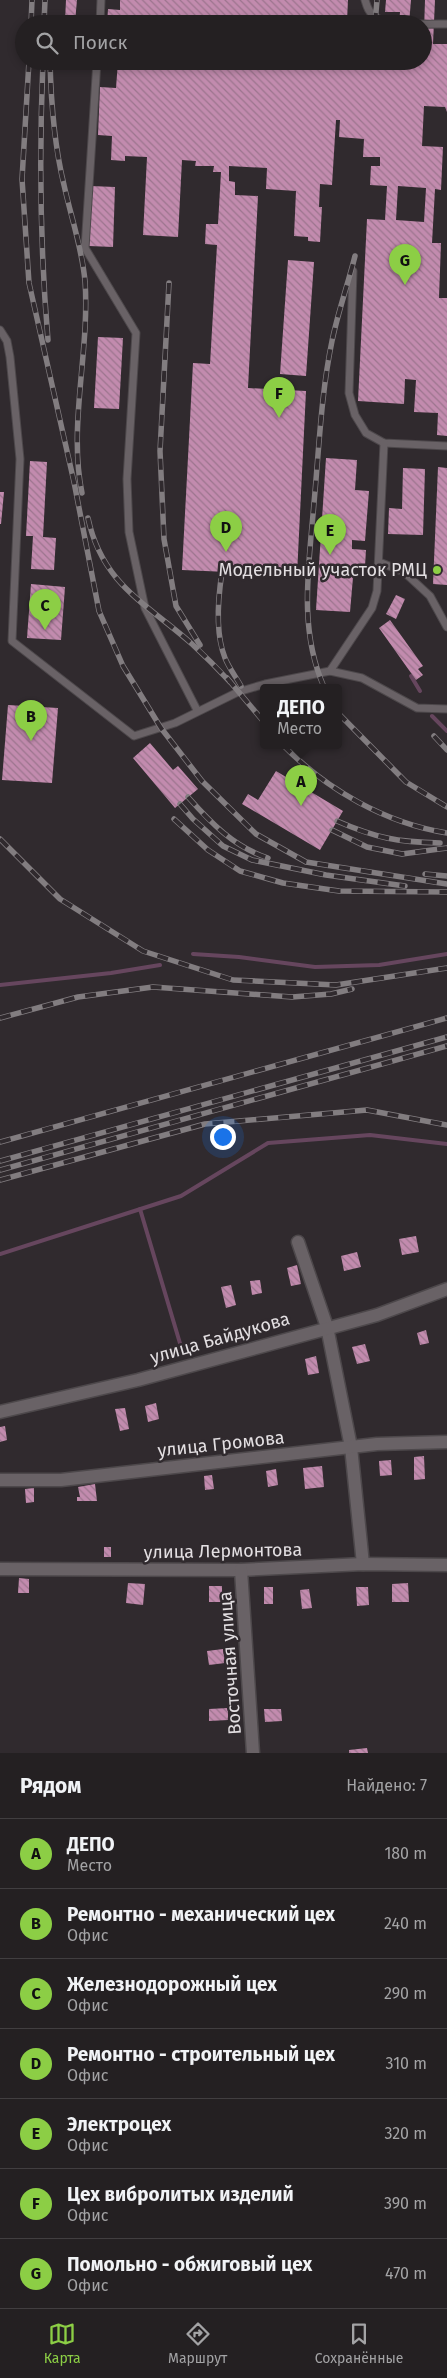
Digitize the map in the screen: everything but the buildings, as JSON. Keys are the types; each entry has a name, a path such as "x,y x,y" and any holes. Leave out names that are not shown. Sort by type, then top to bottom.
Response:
{"street":[{"path":"298,1242 327,1327 351,1447 363,1564"},
{"name":"улица Байдукова","path":"0,1412 138,1380 327,1327 377,1315 447,1289"},
{"name":"улица Громова","path":"0,1480 60,1480 377,1444 447,1442"},
{"name":"улица Лермонтова","path":"0,1569 241,1570 363,1564 447,1565"},
{"name":"Восточная улица","path":"241,1570 253,1753"}],"lane":[{"path":"100,15 101,0"},
{"path":"365,0 369,11 373,15"},
{"path":"432,23 447,24"},
{"path":"96,70 85,248 136,333 127,479 129,532 146,608 197,710"},
{"path":"353,271 349,394 355,415 366,432 384,443 447,446"},
{"path":"0,330 7,342 10,357 20,459 12,641 134,736 175,723 197,710 238,692 260,685"},
{"path":"330,671 372,608 377,591 384,443"},
{"path":"379,562 404,572 430,596 447,626"},
{"path":"265,684 330,671 362,678 417,708 447,709"}],"waterway":[{"path":"411,676 420,691"},
{"path":"432,716 447,731"},
{"path":"193,954 239,957 315,967 379,965 447,954"},
{"path":"0,985 111,973 160,965"},
{"path":"0,1254 181,1196 268,1143 370,1135 447,1144"},
{"path":"140,1209 182,1350"}],"railway":[{"path":"31,15 32,0"},
{"path":"44,15 45,0"},
{"path":"376,15 377,0"},
{"path":"28,70 22,179 29,283 74,482 99,611 123,666 161,728 202,781 256,834 306,862 447,884"},
{"path":"43,70 41,201 48,340"},
{"path":"50,70 55,139 79,245 85,281 85,334 77,441 82,493"},
{"path":"323,684 311,642 308,619 308,573 325,381 334,330 355,256"},
{"path":"169,283 160,451 164,539 176,606 200,645"},
{"path":"88,518 95,541 104,560 115,576 143,604 192,644 230,682"},
{"path":"222,572 219,593 220,638 225,658 241,686"},
{"path":"227,678 260,717"},
{"path":"342,717 406,782 447,807"},
{"path":"434,736 447,750"},
{"path":"287,749 318,776 358,802 379,813 401,821 447,833"},
{"path":"188,797 214,825 234,841 268,858"},
{"path":"180,804 193,819 223,846 252,860 326,875 405,886"},
{"path":"174,819 208,850 240,871 283,883 339,891 447,892"},
{"path":"337,821 387,838 411,842 440,843"},
{"path":"332,830 367,847 402,854 447,848"},
{"path":"0,839 60,899 143,951 233,980 336,985 447,968"},
{"path":"425,874 447,876"},
{"path":"0,1018 78,997 153,987 292,997 331,994 352,989"},
{"path":"0,1142 447,1018"},
{"path":"0,1161 447,1037"},
{"path":"0,1170 447,1046"},
{"path":"0,1180 205,1124 367,1110 447,1125"}],"place":[{"name":"Помольно - обжиговый цех","path":"405,285"},
{"name":"Цех вибролитых изделий","path":"279,418"},
{"name":"Ремонтно - строительный цех","path":"226,552"},
{"name":"Электроцех","path":"330,555"},
{"name":"Модельный участок РМЦ","path":"437,570"},
{"name":"Железнодорожный цех","path":"45,630"},
{"name":"Ремонтно - механический цех","path":"31,741"},
{"name":"ДЕПО","path":"301,806"}]}
